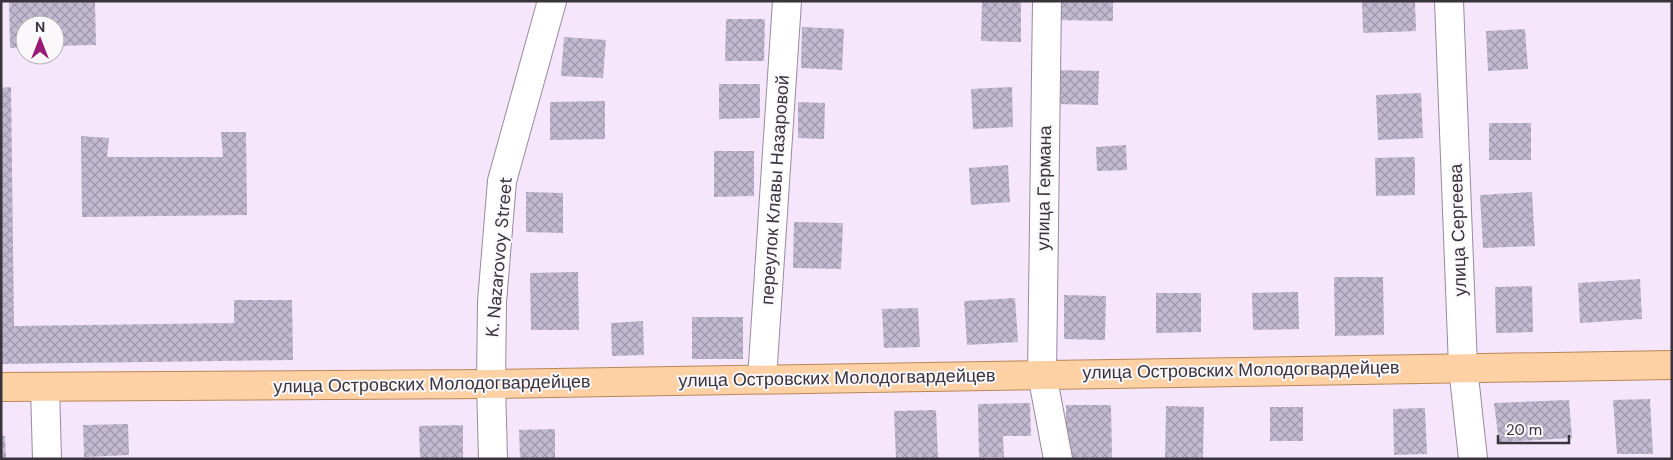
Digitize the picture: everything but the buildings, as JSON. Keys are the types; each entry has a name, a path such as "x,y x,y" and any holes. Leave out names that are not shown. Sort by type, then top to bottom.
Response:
{"main road":[{"name":"улица Островских Молодогвардейцев","path":"1,387 491,384 1672,365"}],"street":[{"name":"K. Nazarovoy Street","path":"493,459 491,384 492,302 502,181 552,1"},
{"name":"переулок Клавы Назаровой","path":"762,379 787,1"},
{"name":"улица Германа","path":"1047,1 1042,374 1058,459"},
{"name":"улица Сергеева","path":"1449,1 1463,367 1473,459"},
{"path":"45,387 47,459"}]}
